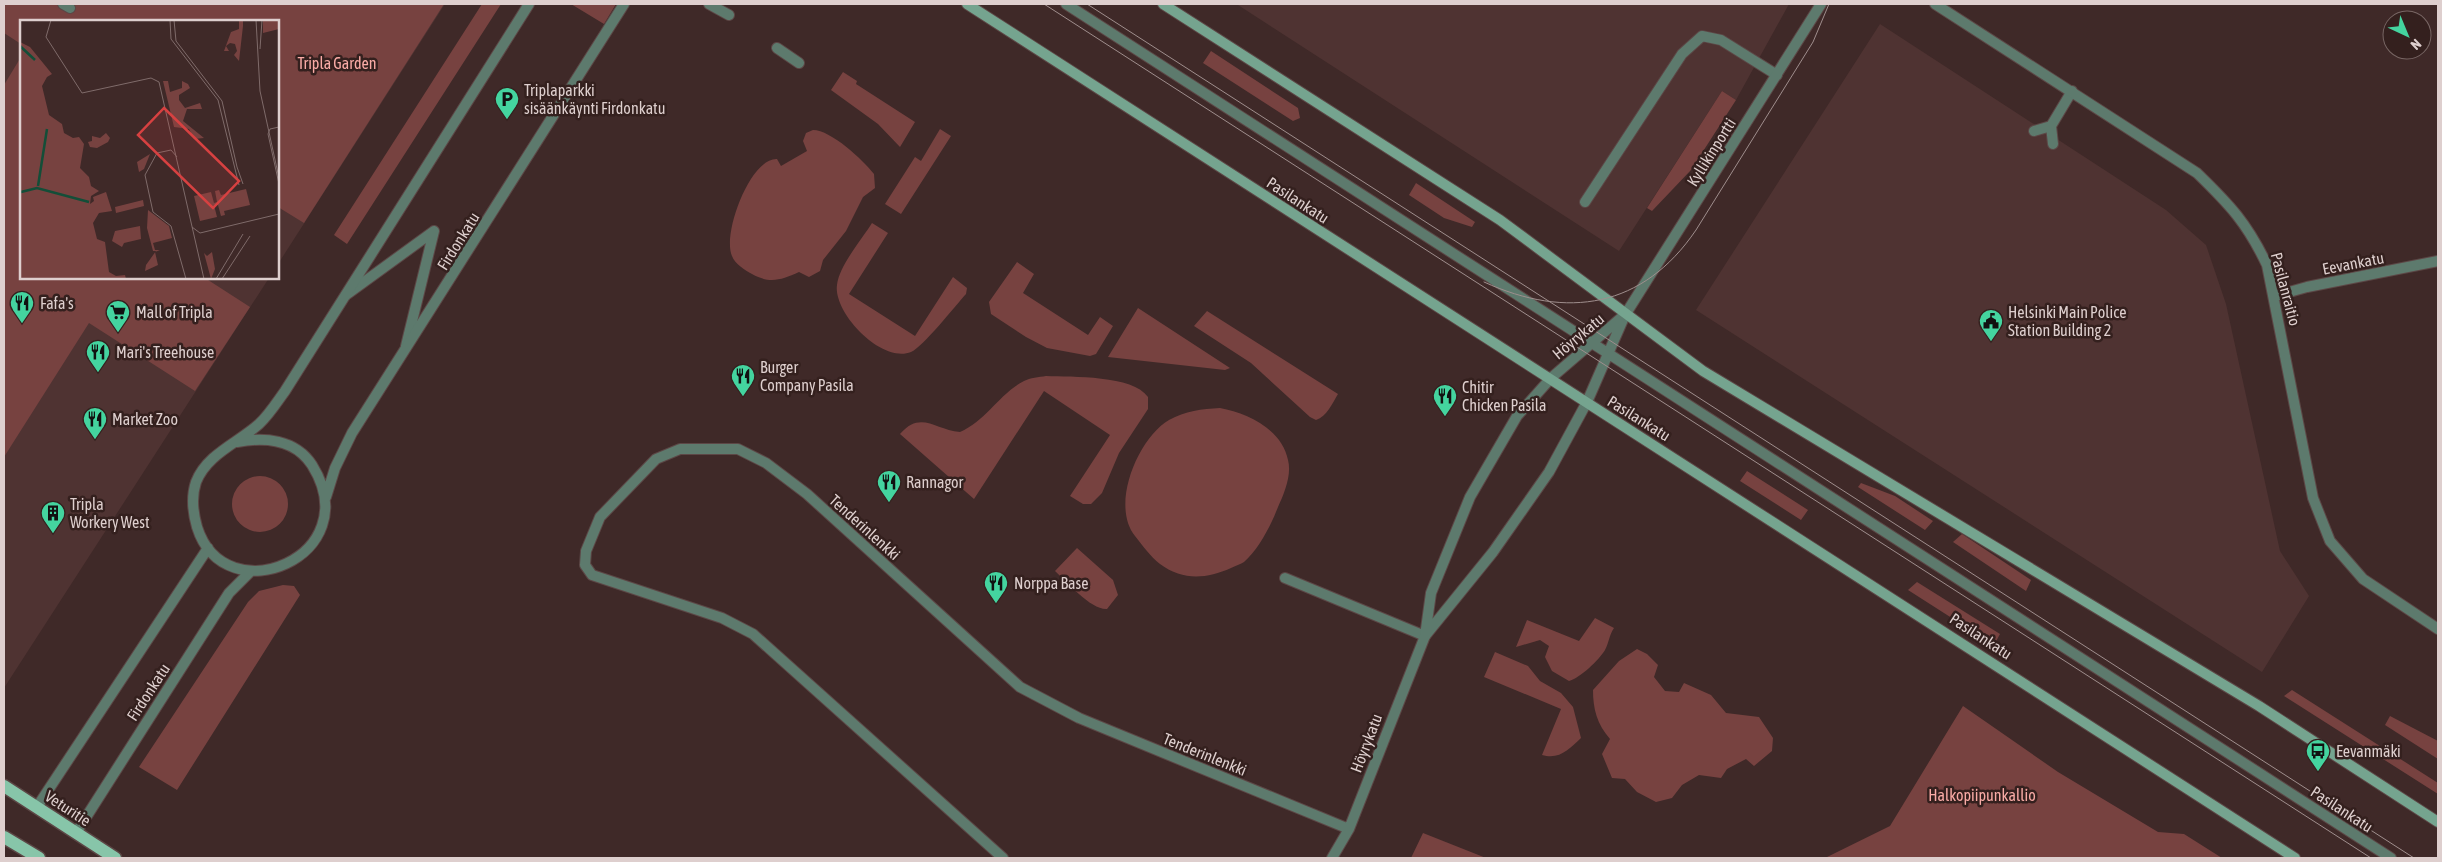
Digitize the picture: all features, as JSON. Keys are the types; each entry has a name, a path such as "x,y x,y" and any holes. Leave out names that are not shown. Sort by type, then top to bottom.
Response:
{"main road":[{"name":"Veturitie","path":"4,786 115,858"},
{"path":"4,837 39,858"}],"street":[{"name":"Firdonkatu","path":"529,4 285,391 260,422 237,442 220,451 206,465 196,483 193,500 194,517 199,534 208,548 228,563 251,571 281,568 306,552 322,527 325,498 335,468 352,433 404,354 624,4"},
{"path":"709,4 728,15"},
{"name":"Pasilankatu","path":"967,4 2296,858"},
{"name":"Pasilankatu","path":"1066,4 2390,858"},
{"path":"1162,4 1500,220 1702,371 2259,706 2438,822"},
{"name":"Kyllikinportti","path":"1625,315 1821,4"},
{"name":"Pasilanraitio","path":"1935,4 2197,173 2234,209 2255,239 2267,265 2275,296 2313,498 2330,541 2364,579 2438,629"},
{"path":"1585,202 1682,54 1702,36 1721,40 1777,75"},
{"path":"777,48 799,63"},
{"path":"2053,144 2051,126 2072,91"},
{"path":"2034,131 2051,126"},
{"path":"345,295 434,231 404,354"},
{"name":"Eevankatu","path":"2275,296 2307,287 2438,261"},
{"name":"Höyrykatu","path":"1425,636 1493,552 1549,472 1587,402 1625,315"},
{"name":"Höyrykatu","path":"1332,858 1349,829 1425,636 1431,593 1470,497 1517,416 1551,378 1625,315"},
{"name":"Firdonkatu","path":"237,442 257,439 276,440 295,449 310,462 320,478 325,498"},
{"name":"Tenderinlenkki","path":"1003,858 753,634 722,618 592,575 585,564 586,551 600,517 656,459 680,449 738,449 766,463 807,494 1020,687 1093,724 1349,829"},
{"name":"Firdonkatu","path":"37,807 208,548"},
{"name":"Firdonkatu","path":"76,833 230,593 251,571"},
{"path":"1285,578 1425,636"}],"shaded area":[{"name":"Mall of Tripla","path":"4,4 445,4 279,262 279,20 20,20 20,279 268,279 4,688"},
{"path":"1789,4 1736,100 1722,91 1619,251 1238,5"},
{"name":"Helsinki Main Police Station Building 2","path":"1880,24 2166,210 2206,245 2226,304 2280,551 2309,596 2262,672 1696,310"}],"green space":[{"name":"Tripla Garden","path":"4,4 444,4 304,223 279,208 279,20 20,20 20,43 4,33"},
{"path":"482,4 501,4 347,244 334,235"},
{"path":"571,4 616,4 604,24"},
{"path":"1211,51 1298,108 1300,118 1293,121 1203,63"},
{"path":"20,59 20,279 207,279 250,307 195,391 89,323 4,457 4,85"},
{"path":"843,72 857,81 856,84 915,122 900,147 878,124 831,90"},
{"path":"1722,91 1736,100 1691,170 1652,211 1647,208"},
{"path":"940,129 951,136 901,214 885,204 915,157 921,161"},
{"path":"813,130 829,135 855,154 874,174 875,188 863,197 846,231 823,260 820,271 809,277 799,272 776,280 758,277 735,262 732,256 730,245 731,231 735,215 748,183 757,171 767,162 777,159 781,166 807,151 803,141 806,133"},
{"path":"1416,183 1475,222 1472,227 1444,218 1409,195"},
{"path":"872,223 888,233 849,294 915,336 953,277 967,288 966,294 939,326 923,343 911,352 899,354 887,351 874,343 851,322 838,296 837,285 842,270"},
{"path":"1017,262 1034,274 1023,293 1088,335 1100,317 1113,326 1096,354 1090,356 1047,348 991,314 989,302"},
{"path":"1138,308 1230,368 1225,370 1108,357"},
{"path":"1207,311 1338,394 1326,413 1316,420 1310,417 1251,363 1194,326"},
{"path":"1046,376 1086,377 1116,381 1140,390 1148,397 1148,409 1119,453 1102,493 1091,504 1083,504 1070,496 1110,435 1044,391 974,499 900,434 915,423 922,422 960,432 977,421 1015,386 1026,380"},
{"path":"1220,408 1252,418 1271,431 1279,440 1288,460 1287,484 1260,544 1244,562 1222,572 1204,576 1186,576 1169,570 1160,564 1135,536 1128,523 1125,507 1127,490 1138,456 1147,441 1158,429 1169,420 1181,414"},
{"path":"1747,471 1808,510 1801,520 1740,481"},
{"path":"255,476 265,476 280,484 286,493 288,504 286,515 280,524 265,532 255,532 244,527 237,520 232,509 232,499 237,488 244,481"},
{"path":"1861,483 1895,496 1933,521 1925,530 1858,487"},
{"path":"1962,534 2031,580 2026,591 1953,542"},
{"path":"1077,548 1113,580 1118,595 1107,609 1094,605 1087,600 1055,571"},
{"path":"1917,582 2000,634 1994,645 1908,590"},
{"path":"283,585 294,586 300,595 177,790 139,767 248,602 259,591"},
{"path":"1595,618 1614,628 1606,647 1598,659 1589,668 1569,681 1552,671 1545,657 1549,646 1540,640 1516,647 1527,620 1579,641"},
{"path":"1637,649 1647,654 1658,665 1654,677 1665,691 1679,692 1684,683 1711,695 1726,713 1759,717 1773,738 1772,751 1754,766 1746,759 1727,769 1721,778 1699,775 1682,785 1672,798 1656,802 1637,792 1625,779 1612,778 1602,754 1610,739 1602,728 1597,716 1593,690 1619,661"},
{"path":"1495,652 1528,666 1540,681 1561,693 1573,707 1581,738 1568,750 1554,756 1542,755 1561,709 1484,677"},
{"path":"2292,690 2438,783 2438,794 2284,696"},
{"name":"Halkopiipunkallio","path":"1963,706 2058,772 2158,832 2184,834 2222,858 1825,858 1890,826"},
{"path":"2390,716 2438,741 2438,759 2385,725"},
{"path":"1423,833 1486,858 1411,858"}],"tram line":[{"path":"1044,4 2371,858"},
{"path":"1087,4 2414,858"},
{"path":"1484,282 1515,294 1545,301 1574,303 1601,300 1628,291 1652,276 1675,256 1696,230 1813,42 1829,4"}],"place":[{"name":"Triplaparkki sisäänkäynti Firdonkatu","path":"507,120"},
{"name":"Fafa's","path":"22,324"},
{"name":"Mall of Tripla","path":"118,333"},
{"name":"Helsinki Main Police Station Building 2","path":"1991,342"},
{"name":"Mari's Treehouse","path":"98,373"},
{"name":"Burger Company Pasila","path":"743,397"},
{"name":"Chitir Chicken Pasila","path":"1445,417"},
{"name":"Market Zoo","path":"95,440"},
{"name":"Rannagor","path":"889,503"},
{"name":"Tripla Workery West","path":"53,534"},
{"name":"Norppa Base","path":"996,604"},
{"name":"Eevanmäki","path":"2318,772"}]}
